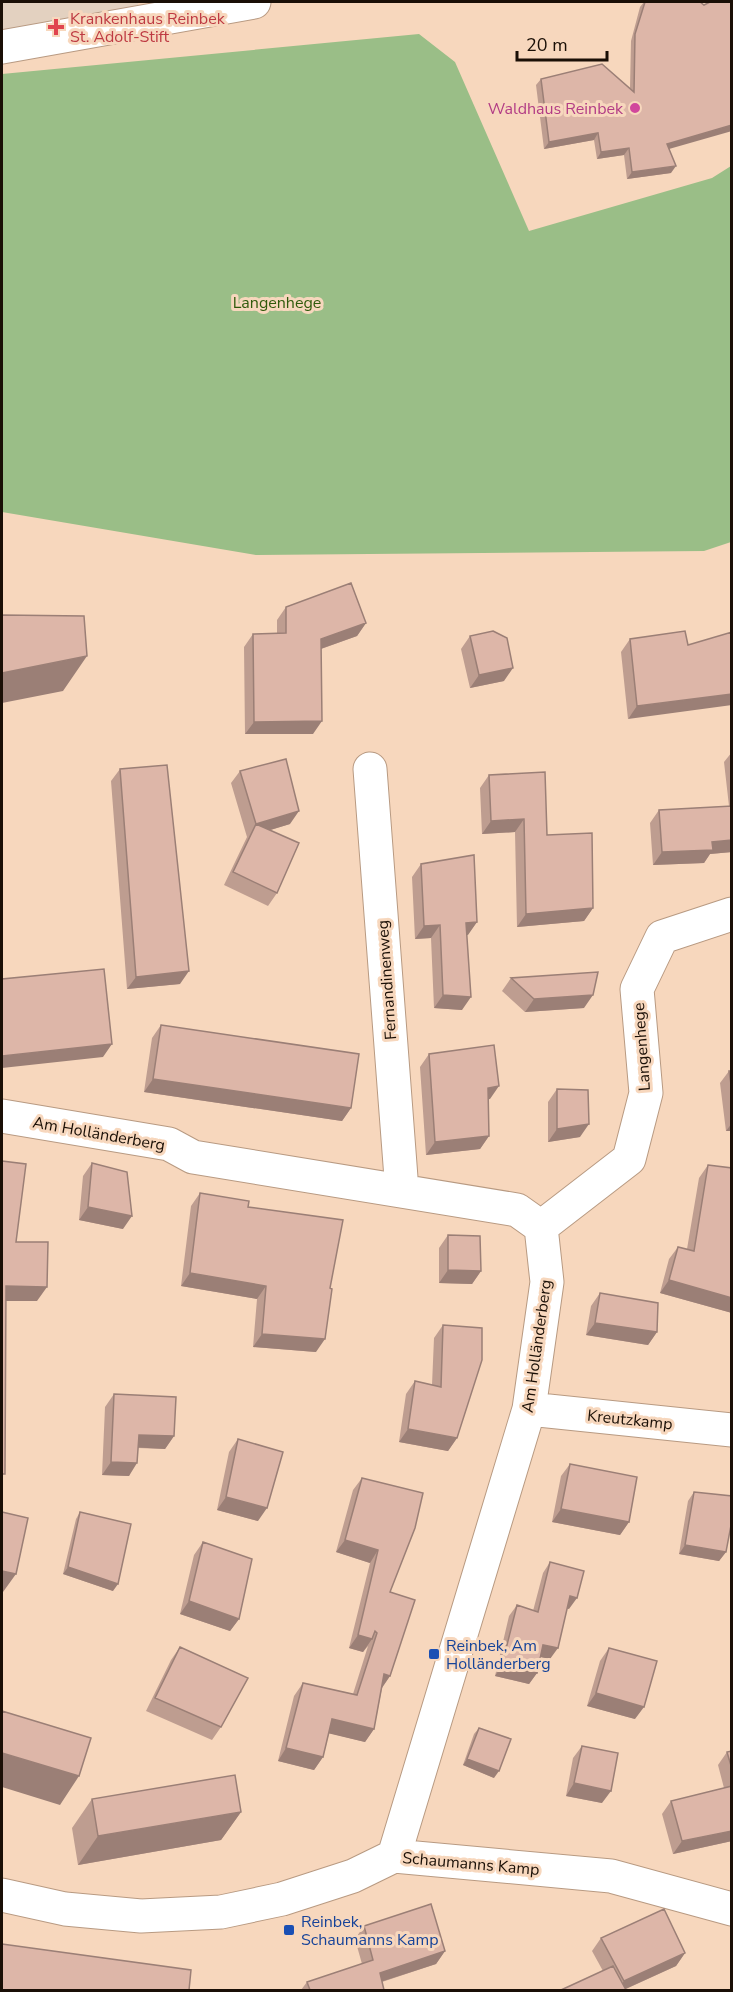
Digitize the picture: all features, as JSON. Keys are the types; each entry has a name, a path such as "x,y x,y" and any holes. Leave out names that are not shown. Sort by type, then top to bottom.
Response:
{"street":[{"path":"2,47 254,2"},
{"name":"Fernandinenweg","path":"370,769 402,1191"},
{"name":"Langenhege","path":"541,1227 629,1159 646,1093 637,989 662,937 732,914"},
{"name":"Am Holländerberg","path":"2,1116 169,1144 193,1157 517,1210 541,1227 547,1282 529,1409 394,1856"},
{"name":"Kreutzkamp","path":"529,1409 732,1430"},
{"name":"Schaumanns Kamp","path":"2,1895 64,1910 141,1916 221,1912 282,1899 353,1876 394,1856 611,1876 732,1909"}],"shaded area":[{"name":"Krankenhaus Reinbek St. Adolf-Stift","path":"2,2 138,2 140,22 2,47"}],"green space":[{"name":"Langenhege","path":"419,34 455,62 529,231 712,178 731,166 731,542 704,551 256,555 2,512 2,74"}],"building":[{"name":"Waldhaus Reinbek","path":"645,2 700,2 704,5 710,2 732,2 732,125 667,144 676,166 632,172 629,148 601,152 598,133 549,142 541,79 602,64 634,92 635,34"},
{"path":"351,583 366,623 321,639 322,721 254,722 253,634 286,633 286,607"},
{"path":"2,615 84,616 87,656 2,673"},
{"path":"493,631 507,638 513,668 479,675 470,636"},
{"path":"685,631 688,645 732,632 732,694 637,706 630,639"},
{"path":"286,759 299,811 256,824 240,771"},
{"path":"167,765 189,971 136,977 120,769"},
{"path":"545,772 547,835 592,833 593,908 526,914 524,819 491,821 489,775"},
{"path":"732,806 732,840 712,842 713,850 662,852 659,810"},
{"path":"256,824 299,843 277,893 233,872"},
{"path":"474,855 477,922 466,923 471,997 443,995 440,925 424,926 421,864"},
{"path":"104,969 112,1044 2,1056 2,979"},
{"path":"598,972 593,995 534,999 511,978"},
{"path":"161,1025 359,1054 351,1108 153,1079"},
{"path":"494,1045 499,1086 488,1088 489,1136 435,1142 429,1054"},
{"path":"729,1071 732,1071 732,1091"},
{"path":"557,1089 588,1090 589,1124 557,1129"},
{"path":"2,1161 26,1164 16,1242 48,1242 47,1287 6,1286 5,1474 2,1474"},
{"path":"92,1163 127,1172 132,1216 88,1207"},
{"path":"708,1165 732,1168 732,1298 669,1280 678,1247 694,1251"},
{"path":"200,1193 249,1201 248,1207 343,1220 330,1288 332,1289 325,1339 262,1334 266,1286 190,1273"},
{"path":"448,1235 480,1236 481,1271 448,1270"},
{"path":"600,1293 658,1303 657,1332 595,1323"},
{"path":"443,1325 482,1328 482,1360 457,1438 408,1429 415,1381 441,1387"},
{"path":"114,1394 176,1397 174,1436 139,1435 137,1463 111,1462"},
{"path":"238,1439 283,1452 267,1508 226,1497"},
{"path":"570,1464 637,1477 629,1522 561,1509"},
{"path":"362,1478 423,1493 415,1528 390,1592 415,1600 390,1676 384,1674 374,1729 332,1719 323,1757 286,1748 303,1683 357,1695 377,1633 375,1631 372,1639 358,1635 378,1550 345,1540"},
{"path":"694,1492 732,1496 732,1520 726,1552 685,1545"},
{"path":"2,1512 28,1518 16,1574 2,1571"},
{"path":"80,1512 131,1524 118,1584 68,1567"},
{"path":"203,1542 252,1559 239,1619 189,1601"},
{"path":"550,1562 584,1571 577,1598 570,1596 558,1648 543,1645 537,1673 502,1665 517,1605 538,1612"},
{"path":"180,1647 248,1678 221,1727 155,1698"},
{"path":"609,1648 657,1661 644,1707 596,1693"},
{"path":"2,1711 91,1738 79,1776 2,1753"},
{"path":"479,1728 511,1739 499,1771 467,1759"},
{"path":"582,1746 618,1753 611,1791 574,1783"},
{"path":"732,1751 732,1769 727,1752"},
{"path":"235,1775 241,1812 98,1836 92,1799"},
{"path":"732,1786 732,1831 682,1841 671,1801"},
{"path":"431,1904 445,1951 380,1973 384,1990 310,1990 307,1982 373,1960 364,1926"},
{"path":"664,1909 685,1953 624,1981 601,1938"},
{"path":"2,1944 191,1970 189,1990 2,1990"},
{"path":"613,1966 626,1990 561,1990"}],"place":[{"name":"Krankenhaus Reinbek St. Adolf-Stift","path":"56,27"},
{"name":"Waldhaus Reinbek","path":"635,108"},
{"name":"Reinbek, Am Holländerberg","path":"434,1654"},
{"name":"Reinbek, Schaumanns Kamp","path":"289,1930"}]}
